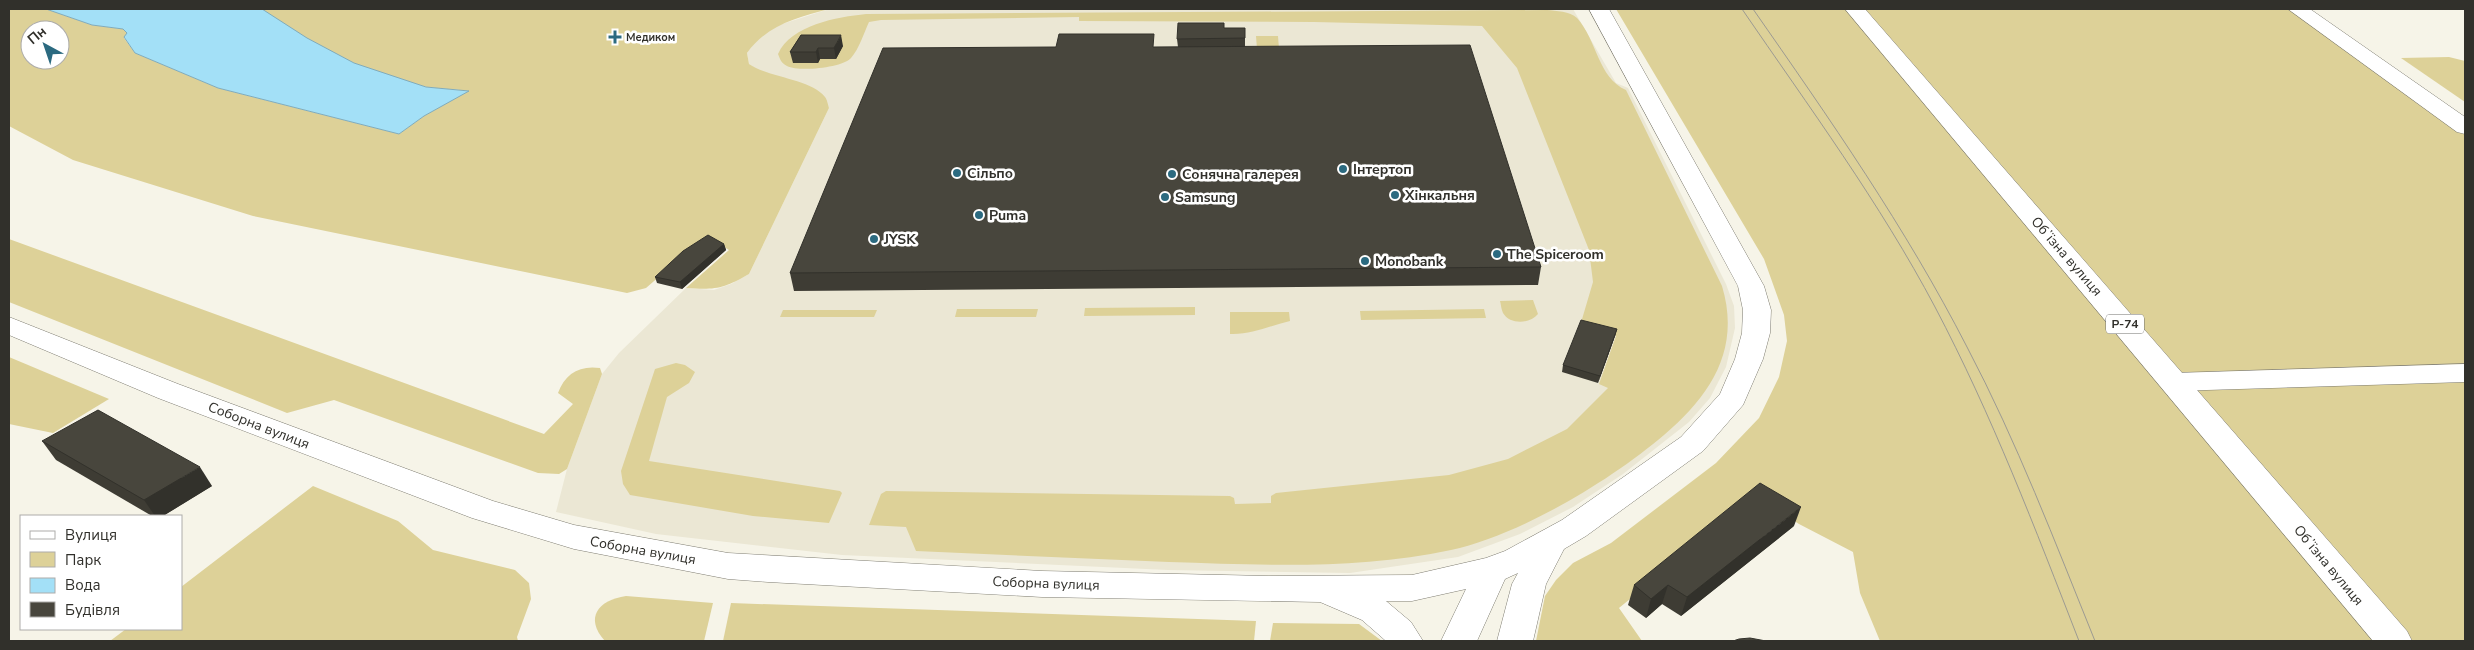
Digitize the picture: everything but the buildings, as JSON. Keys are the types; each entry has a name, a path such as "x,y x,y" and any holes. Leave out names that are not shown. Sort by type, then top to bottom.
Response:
{"street":[{"path":"1315,588 1412,588 1492,570 1574,528 1692,444 1733,398 1749,359 1756,333 1757,310 1751,286 1599,9"},
{"name":"Обʼїзна вулиця","path":"1855,9 2394,641"},
{"path":"2298,9 2465,126"},
{"name":"Соборна вулиця","path":"9,325 168,391 483,510 574,537 728,566 1042,584 1315,588"},
{"path":"2174,382 2465,373"},
{"path":"1515,641 1529,584 1552,540"},
{"path":"1459,641 1492,570"},
{"path":"1315,588 1356,600 1374,610 1397,628 1405,641"}],"shaded area":[{"path":"829,9 1573,9 1616,83 1628,88 1726,284 1734,306 1735,328 1726,367 1710,398 1689,422 1623,474 1573,507 1520,534 1458,557 1350,573 1168,570 842,555 656,534 556,512 567,469 602,374 619,353 686,288 714,290 731,284 749,274 829,108 812,88 759,71 749,64 747,53 758,38 779,25"}],"green space":[{"path":"9,9 46,9 92,25 123,29 127,33 124,38 135,53 218,88 399,134 424,116 468,91 427,87 363,67 297,34 262,9 829,9 795,19 774,29 755,43 747,53 749,64 757,69 800,82 819,91 826,98 829,108 749,274 725,286 704,289 686,288 729,250 710,238 683,256 646,288 627,293 253,216 73,160 9,126"},
{"path":"1616,9 2298,9 2465,127 2465,641 1880,641 1860,593 1853,552 1799,524 1756,496 1619,608 1642,641 1536,641 1545,596 1556,580 1573,563 1611,543 1716,463 1759,418 1779,377 1787,341 1784,315 1764,259"},
{"path":"1547,10 1567,13 1577,18 1584,27 1609,77 1626,90 1722,286 1727,309 1728,330 1724,350 1718,369 1708,387 1681,420 1642,453 1591,488 1506,532 1478,543 1451,550 1381,561 1275,565 916,551 906,527 869,525 881,494 886,491 1230,496 1234,498 1235,504 1271,503 1271,496 1276,493 1449,475 1508,459 1567,429 1608,388 1599,384 1616,336 1580,326 1593,282 1589,250 1517,68 1482,26 1314,22 1079,21 1079,17 881,20 869,22 851,58 830,67 810,69 787,66 780,59 778,54 784,44 793,36 804,29 829,20 866,14"},
{"path":"1256,36 1278,36 1279,49 1257,49"},
{"path":"2449,57 2465,61 2465,102 2401,58"},
{"path":"9,239 544,434 573,404 558,393 569,376 579,370 592,367 600,368 602,374 567,469 559,474 538,473 334,400 287,413 9,302"},
{"path":"1533,300 1538,314 1530,320 1520,322 1506,317 1502,311 1500,301"},
{"path":"1195,307 1195,315 1084,316 1085,308"},
{"path":"957,309 1038,309 1036,317 955,317"},
{"path":"1484,309 1486,318 1361,320 1360,311"},
{"path":"783,310 877,310 874,317 780,317"},
{"path":"1230,312 1289,312 1290,321 1253,332 1230,334"},
{"path":"9,357 109,399 53,433 9,424"},
{"path":"676,363 685,365 695,372 689,383 667,397 649,461 840,491 842,493 829,523 753,516 630,495 623,484 621,471 655,369"},
{"path":"313,486 398,521 433,550 515,570 529,583 531,599 517,637 518,641 110,641 125,630 182,630 182,586"},
{"path":"626,596 713,603 704,641 605,641 595,625 597,611 608,601"},
{"path":"731,603 1256,621 1254,641 723,641"},
{"path":"1273,623 1359,624 1382,641 1270,641"}],"water":[{"path":"46,9 262,9 307,38 354,63 426,87 469,91 424,116 399,134 218,88 135,53 124,37 127,33 123,29 92,25"}],"tram line":[{"path":"1742,9 1818,119 1891,230 1935,307 1994,430 2079,641"},
{"path":"1753,9 1893,216 1967,347 2019,456 2095,641"}],"place":[{"name":"Медиком","path":"615,37"},
{"name":"Інтертоп","path":"1343,169"},
{"name":"Сільпо","path":"957,173"},
{"name":"Сонячна галерея","path":"1172,174"},
{"name":"Хінкальня","path":"1395,195"},
{"name":"Samsung","path":"1165,197"},
{"name":"Puma","path":"979,215"},
{"name":"JYSK","path":"874,239"},
{"name":"The Spiceroom","path":"1497,254"},
{"name":"Monobank","path":"1365,261"}]}
